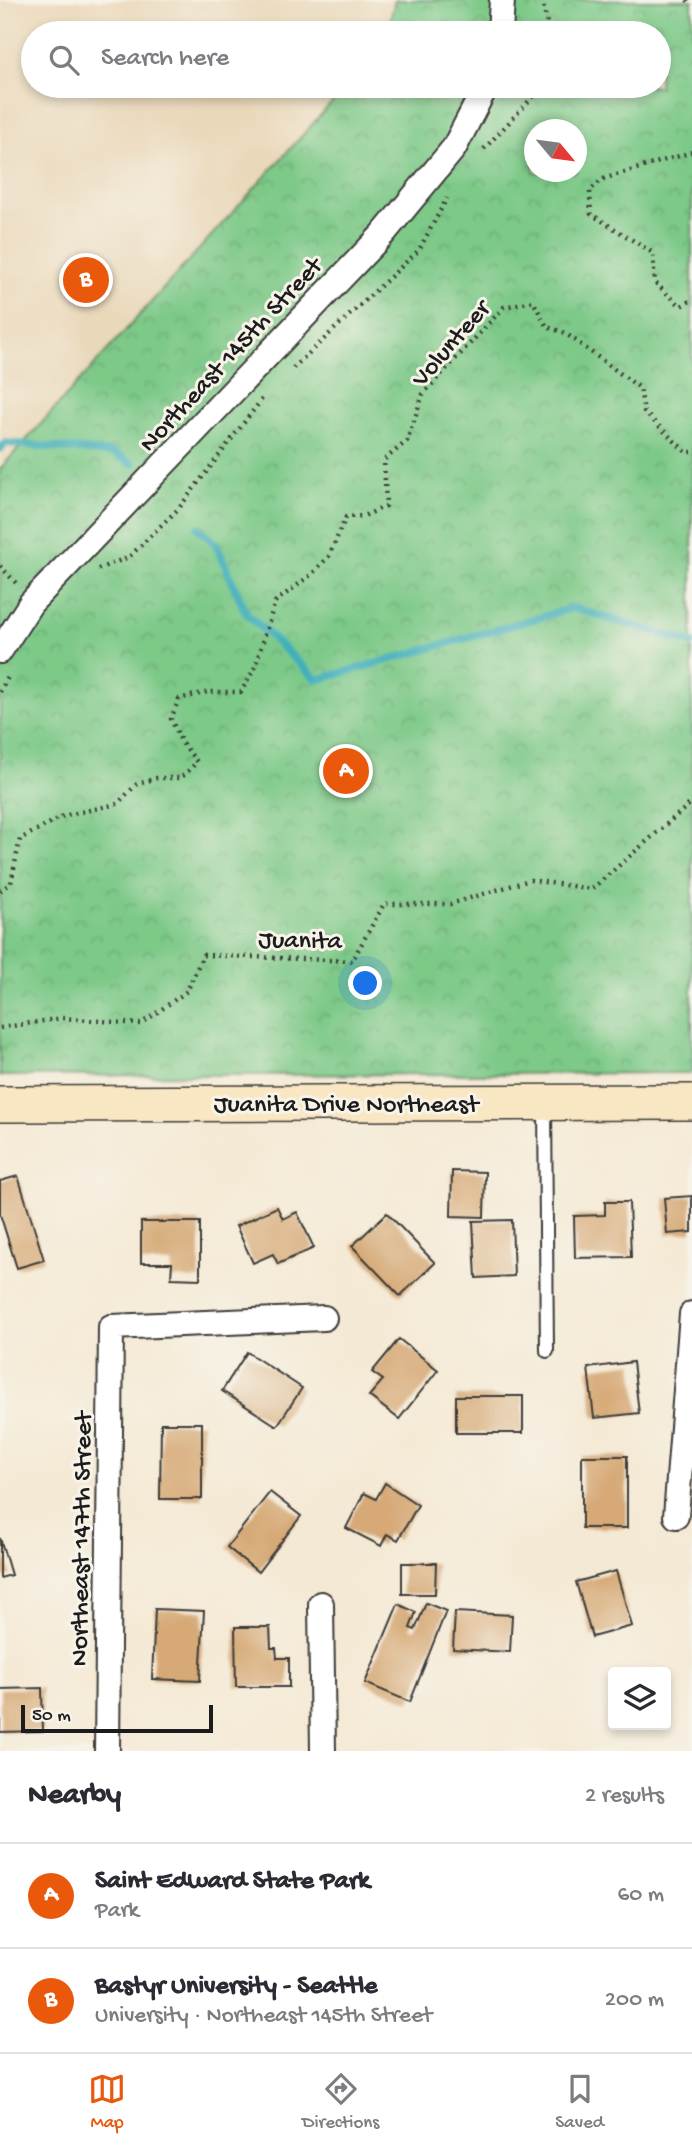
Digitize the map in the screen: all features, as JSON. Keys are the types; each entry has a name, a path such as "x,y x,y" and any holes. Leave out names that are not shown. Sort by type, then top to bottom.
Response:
{"main road":[{"name":"Juanita Drive Northeast","path":"0,1104 692,1102"}],"street":[{"path":"501,21 502,0"},
{"name":"Northeast 145th Street","path":"6,661 31,603 383,234 454,149 480,98"},
{"path":"676,1516 692,1314"},
{"name":"Northeast 147th Street","path":"107,1751 111,1327 324,1318"},
{"path":"321,1604 323,1751"}],"lane":[{"path":"545,1101 547,1351"}],"path":[{"path":"542,0 546,21"},
{"path":"687,0 692,5"},
{"path":"478,155 532,98"},
{"path":"692,152 603,179 590,190 591,214 653,253 655,284 681,306 692,300"},
{"path":"287,373 419,250 448,196"},
{"name":"Volunteer","path":"0,891 10,883 20,839 63,816 117,804 137,783 157,778 181,778 197,762 182,743 171,719 179,699 207,692 241,692 255,667 275,602 312,574 329,556 345,517 364,516 386,506 384,460 407,441 423,394 504,307 533,301 547,327 565,333 640,388 644,412 667,437 687,452 692,452"},
{"path":"86,573 129,557 179,508 235,438 267,392"},
{"path":"0,692 6,661"},
{"name":"Juanita","path":"0,1028 62,1018 141,1024 187,991 203,954 352,961 384,904 450,904 530,880 592,889 692,802"}],"shaded area":[{"path":"0,0 395,0 390,21 21,21 21,98 336,98 0,469"}],"green space":[{"path":"395,0 692,0 692,1073 0,1076 0,469 336,98 671,98 671,21 390,21"}],"building":[{"path":"452,1171 485,1172 484,1217 451,1216"},
{"path":"18,1176 44,1260 17,1268 0,1214 0,1181"},
{"path":"692,1196 692,1232 667,1234 664,1198"},
{"path":"605,1202 629,1202 631,1257 575,1258 574,1216 605,1215"},
{"path":"277,1207 283,1219 297,1212 314,1248 278,1264 273,1254 253,1263 236,1226"},
{"path":"387,1213 435,1263 400,1296 352,1246"},
{"path":"512,1220 514,1276 476,1278 473,1221"},
{"path":"141,1222 200,1222 200,1279 171,1278 172,1263 141,1263"},
{"path":"399,1339 438,1370 399,1419 369,1396 383,1380 372,1372"},
{"path":"247,1352 302,1388 277,1426 222,1391"},
{"path":"633,1362 639,1413 594,1418 588,1368"},
{"path":"456,1396 523,1396 523,1433 456,1433"},
{"path":"161,1423 202,1423 202,1499 160,1499"},
{"path":"582,1456 627,1456 627,1528 582,1528"},
{"path":"385,1483 418,1505 398,1540 387,1534 381,1546 346,1528 364,1493 376,1499"},
{"path":"270,1492 301,1516 258,1572 227,1547"},
{"path":"0,1538 11,1575 0,1578"},
{"path":"402,1563 436,1563 435,1594 402,1594"},
{"path":"616,1571 632,1626 592,1637 576,1582"},
{"path":"426,1603 446,1611 410,1702 365,1683 398,1604 416,1612 410,1628 415,1630"},
{"path":"155,1609 204,1611 200,1681 152,1679"},
{"path":"455,1612 512,1615 510,1652 453,1649"},
{"path":"235,1627 270,1627 271,1648 276,1648 277,1658 289,1658 289,1687 236,1687"},
{"path":"42,1688 43,1731 0,1732 0,1689"}],"waterway":[{"path":"0,449 6,443 113,453 133,464"},
{"path":"198,528 216,544 246,613 317,680 573,608 692,643"}],"place":[{"name":"Bastyr University - Seattle","path":"86,280"},
{"name":"Saint Edward State Park","path":"346,771"}]}
